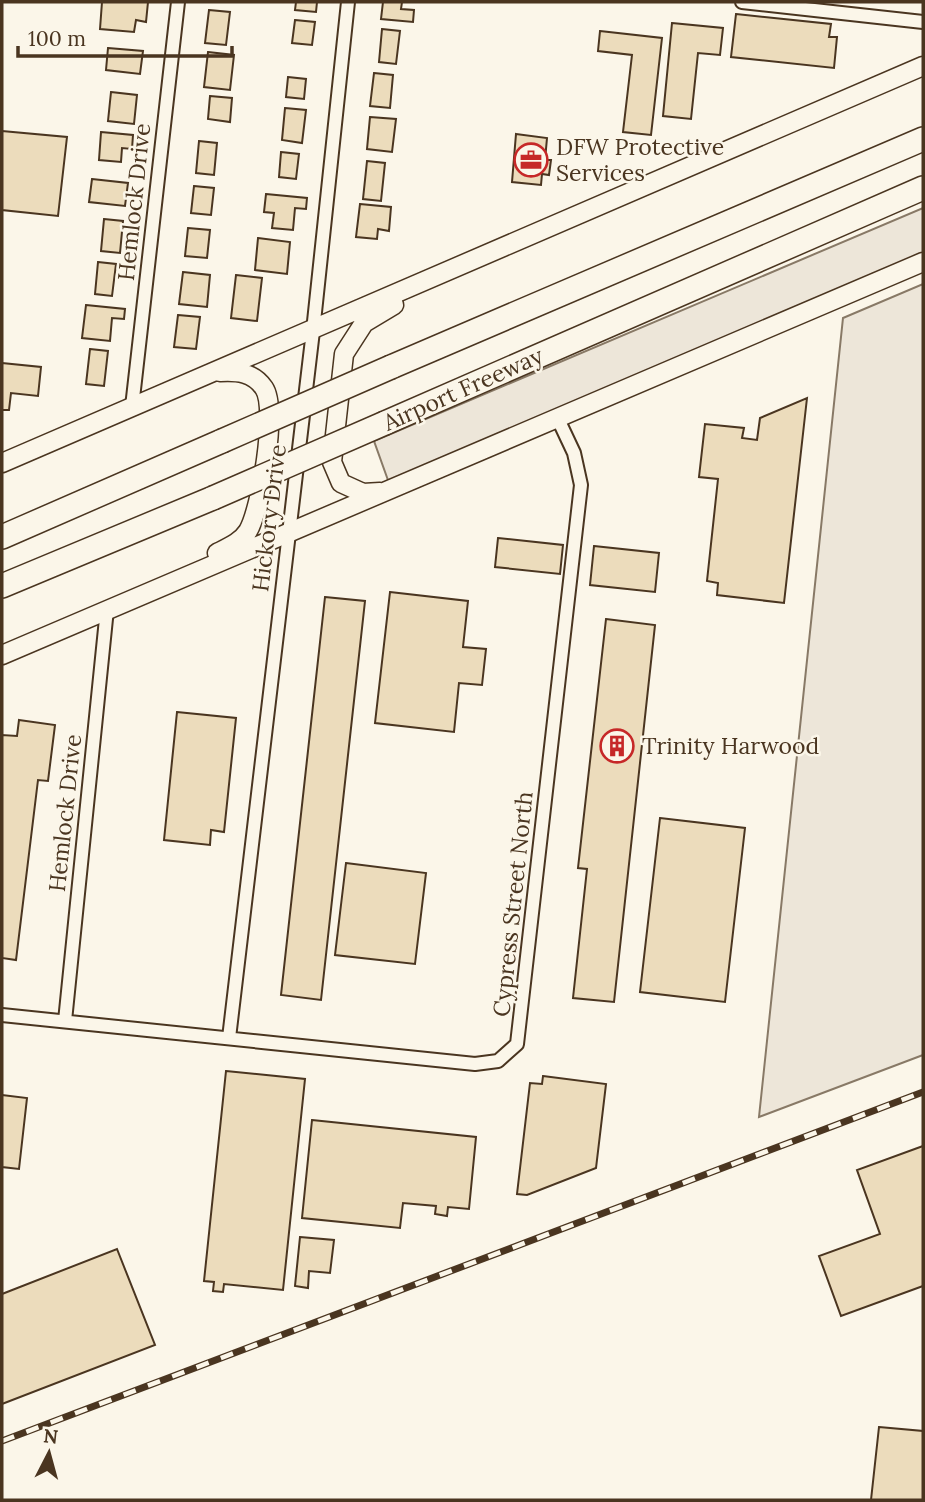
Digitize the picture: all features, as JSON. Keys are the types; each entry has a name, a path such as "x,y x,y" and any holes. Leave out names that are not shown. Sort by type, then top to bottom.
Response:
{"highway":[{"name":"Airport Freeway","path":"2,537 923,139"},
{"name":"Airport Freeway","path":"2,586 213,498 923,188"}],"main road":[{"path":"2,463 923,66"},
{"path":"391,491 363,493 341,483 336,474 332,462 344,354 364,323 477,259"},
{"path":"2,655 107,609 174,584 923,261"},
{"path":"174,584 183,568 235,545 248,531 259,503 271,406 264,388 254,378 239,371 211,373"}],"street":[{"name":"Hemlock Drive","path":"132,407 178,2"},
{"name":"Hickory Drive","path":"229,1038 313,331 348,2"},
{"path":"742,2 923,22"},
{"name":"Cypress Street North","path":"2,1014 475,1064 498,1061 517,1044 581,485 574,453 558,419"},
{"name":"Hemlock Drive","path":"65,1021 107,609"}],"shaded area":[{"path":"923,208 923,253 389,483 374,441"},
{"path":"923,284 923,1055 759,1117 843,318"}],"building":[{"path":"102,2 148,2 146,22 136,20 134,32 100,29"},
{"path":"296,2 317,2 316,12 295,10"},
{"path":"383,2 402,2 401,9 414,10 413,22 381,19"},
{"path":"209,10 230,12 226,45 205,43"},
{"path":"736,14 831,24 829,37 837,37 834,68 731,57"},
{"path":"295,20 315,22 312,45 292,43"},
{"path":"672,23 723,28 720,55 698,53 691,119 663,116"},
{"path":"382,29 400,31 396,64 379,62"},
{"path":"600,31 662,38 651,135 623,132 632,55 598,51"},
{"path":"108,48 143,51 140,74 106,70"},
{"path":"208,52 234,55 230,90 204,87"},
{"path":"374,73 393,75 390,108 370,106"},
{"path":"288,77 306,79 304,99 286,97"},
{"path":"111,92 137,95 134,124 108,121"},
{"path":"210,96 232,98 230,122 208,119"},
{"path":"285,108 306,110 302,143 282,140"},
{"path":"370,117 396,119 392,152 367,149"},
{"path":"2,131 67,137 58,216 2,210"},
{"path":"101,132 133,135 132,149 122,148 121,162 99,160"},
{"name":"DFW Protective Services","path":"516,134 547,138 545,160 551,160 549,175 542,174 541,185 512,182"},
{"path":"199,141 217,143 214,175 196,173"},
{"path":"281,152 299,154 296,179 279,177"},
{"path":"367,161 385,163 381,201 363,199"},
{"path":"92,179 128,183 125,206 89,202"},
{"path":"194,186 214,188 211,215 191,213"},
{"path":"266,194 307,198 306,209 295,208 293,230 272,228 274,213 264,212"},
{"path":"360,204 391,207 389,231 378,229 377,239 356,237"},
{"path":"104,219 123,221 120,253 101,251"},
{"path":"188,228 210,230 207,258 185,256"},
{"path":"258,238 290,242 287,274 255,270"},
{"path":"98,262 116,264 112,296 95,294"},
{"path":"183,272 210,275 207,307 179,304"},
{"path":"236,275 262,278 257,321 231,318"},
{"path":"86,305 125,309 124,319 112,318 110,341 82,338"},
{"path":"178,315 200,317 196,349 174,347"},
{"path":"90,349 108,351 104,386 86,384"},
{"path":"2,363 41,367 38,396 11,393 9,410 2,410"},
{"path":"807,398 784,603 717,595 718,583 707,581 718,479 699,477 705,424 744,428 742,438 757,440 760,418"},
{"path":"498,538 563,545 560,574 495,567"},
{"path":"594,546 659,553 655,592 590,585"},
{"path":"390,592 468,601 463,647 486,649 482,685 459,683 454,732 375,723"},
{"path":"325,597 365,601 321,1000 281,995"},
{"name":"Trinity Harwood","path":"606,619 655,625 614,1002 573,998 587,869 578,868"},
{"path":"177,712 236,718 224,832 211,830 210,845 164,840"},
{"path":"19,720 55,725 48,781 38,780 16,960 2,958 2,735 17,736"},
{"path":"660,818 745,828 725,1002 640,992"},
{"path":"346,863 426,873 415,964 335,955"},
{"path":"226,1071 305,1079 283,1290 224,1284 223,1292 213,1291 214,1282 204,1281"},
{"path":"543,1076 606,1084 596,1168 527,1195 517,1194 530,1083 542,1084"},
{"path":"2,1095 27,1098 19,1169 2,1167"},
{"path":"312,1120 476,1137 469,1209 448,1207 447,1216 435,1214 436,1206 403,1203 400,1228 302,1218"},
{"path":"923,1146 923,1286 841,1316 819,1256 880,1234 857,1170"},
{"path":"300,1237 334,1240 330,1273 309,1271 308,1288 295,1286"},
{"path":"117,1249 155,1345 2,1404 2,1294"},
{"path":"879,1427 923,1431 923,1500 871,1500"}],"railway":[{"path":"2,1441 923,1092"}],"place":[{"name":"DFW Protective Services","path":"531,160"},
{"name":"Trinity Harwood","path":"617,746"}]}
